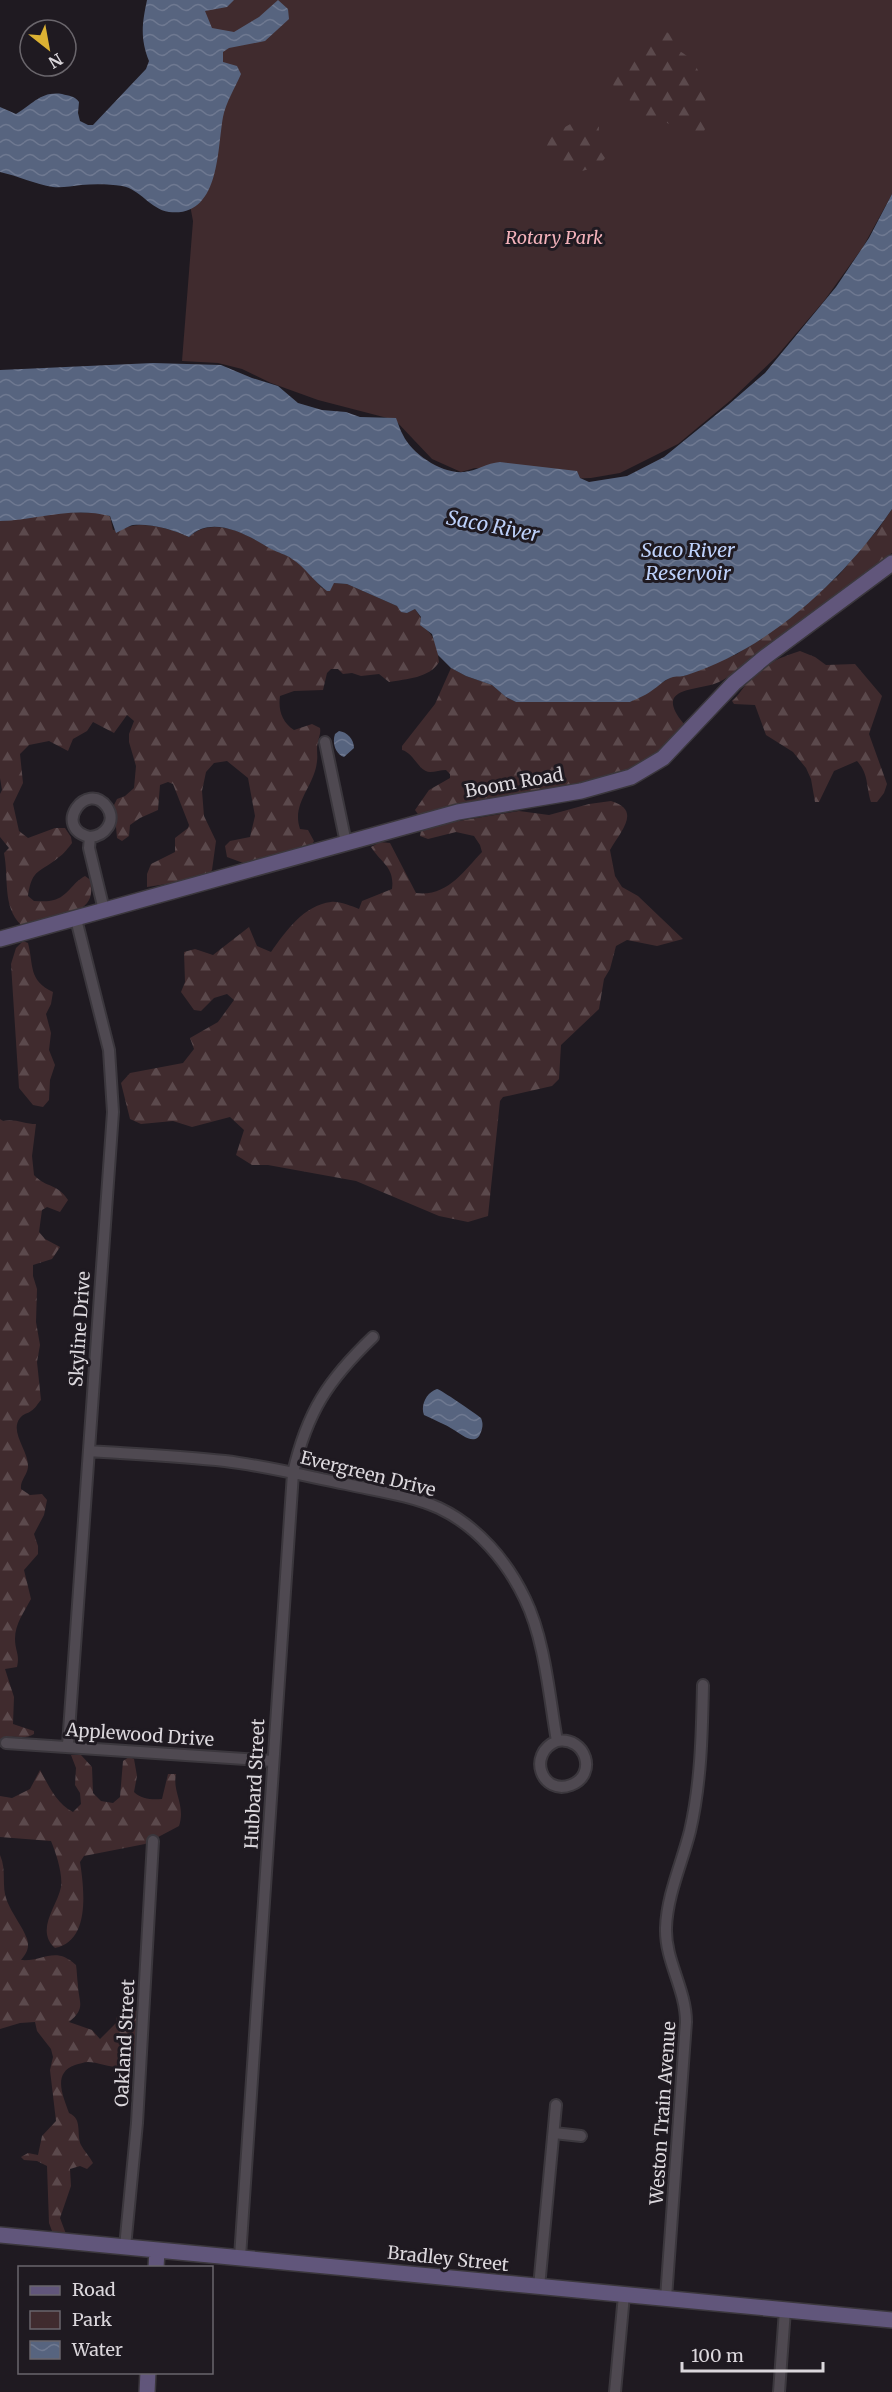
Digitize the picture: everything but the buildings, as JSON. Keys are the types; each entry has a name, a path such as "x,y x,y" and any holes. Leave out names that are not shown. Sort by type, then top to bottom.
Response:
{"street":[{"name":"Boom Road","path":"0,939 458,812 601,787 644,771 669,752 722,695 752,668 892,563"},
{"path":"325,742 346,843"},
{"path":"90,837 90,857 104,910"},
{"name":"Skyline Drive","path":"69,1745 113,1112 113,1082 103,1019 76,919"},
{"name":"Hubbard Street","path":"240,2257 293,1473 313,1411 338,1373 373,1337"},
{"name":"Evergreen Drive","path":"89,1451 227,1461 403,1496 428,1504 453,1516 488,1544 515,1580 531,1612 539,1641 557,1741"},
{"name":"Weston Train Avenue","path":"666,2298 686,2022 684,1999 668,1954 666,1927 671,1896 690,1830 696,1796 704,1685"},
{"path":"564,1740 576,1744 585,1756 584,1774 569,1786 554,1785 547,1781 541,1771 542,1753 547,1746 557,1741 564,1740"},
{"name":"Applewood Drive","path":"6,1743 69,1745 273,1761"},
{"name":"Oakland Street","path":"125,2247 137,2123 153,1841"},
{"path":"539,2288 556,2105"},
{"path":"554,2133 581,2136"},
{"name":"Bradley Street","path":"0,2235 892,2320"},
{"path":"156,2266 157,2250"},
{"path":"615,2392 624,2295"},
{"path":"779,2392 785,2310"},
{"path":"147,2392 148,2374"}],"green space":[{"name":"Rotary Park","path":"188,0 892,0 892,194 863,247 824,301 776,357 731,400 678,444 620,473 591,478 566,479 475,468 461,472 432,459 395,420 318,400 271,383 242,369 218,363 182,361 193,221 174,121"},
{"path":"664,31 672,36 678,50 688,57 698,71 711,118 704,131 692,133 652,117 638,118 629,99 619,93 613,85 616,74"},
{"path":"579,120 592,122 599,127 598,148 605,158 599,166 572,174 548,164 546,155 549,141 553,136 564,127"},
{"path":"892,509 892,553 731,675 714,684 686,691 674,698 676,713 684,724 681,732 643,766 603,780 420,817 415,810 429,790 450,778 450,774 446,770 426,771 402,750 402,746 435,704 451,668 492,685 516,702 630,702 673,676 684,676 737,654 789,619 838,576 879,528"},
{"path":"67,512 99,513 110,516 113,530 146,525 169,529 189,537 208,527 219,527 251,537 292,558 322,588 334,583 347,584 397,606 407,613 415,609 421,618 420,625 429,632 434,641 439,662 424,675 389,682 379,674 361,676 352,673 343,674 338,669 331,669 327,673 323,690 294,691 280,696 282,715 290,727 294,730 312,724 320,728 315,770 301,803 298,820 300,829 308,830 314,841 311,846 246,864 227,857 225,846 230,841 250,837 255,816 248,778 227,761 214,763 206,772 202,791 204,816 216,841 212,870 206,878 147,887 147,874 151,864 175,852 175,838 189,825 173,784 168,782 160,785 158,810 130,825 129,836 122,841 117,838 114,805 117,799 125,796 134,788 136,766 129,742 129,734 134,721 127,715 114,733 93,722 87,731 73,739 68,751 49,741 29,745 20,754 23,783 13,804 19,831 28,838 55,828 65,828 72,843 63,854 35,875 28,896 34,901 52,901 63,896 85,876 92,881 89,900 77,911 48,921 21,925 11,909 7,891 4,853 9,848 0,837 0,794 2,790 0,778 0,521"},
{"path":"800,651 815,657 826,665 855,664 882,696 869,734 887,784 877,802 871,802 865,776 857,761 834,771 819,802 815,802 811,779 806,768 793,752 766,735 755,705 734,704 732,701 753,676 765,666"},
{"path":"611,801 620,805 627,815 623,829 610,850 615,876 622,887 638,896 683,939 657,946 627,940 616,946 610,969 604,979 599,1009 561,1045 559,1079 552,1086 503,1097 500,1101 488,1216 468,1222 439,1216 356,1181 268,1165 252,1165 236,1155 244,1130 230,1117 192,1127 173,1121 141,1124 130,1119 121,1083 130,1073 183,1063 194,1049 190,1038 218,1022 234,1000 227,994 214,998 201,1011 194,1010 181,992 185,982 184,952 195,949 213,955 249,927 257,946 271,952 296,920 312,908 334,902 359,909 362,901 392,889 389,870 371,847 380,842 390,843 416,893 427,893 437,891 454,882 482,852 474,836 456,832 428,839 420,836 421,831 446,823 519,811 549,815 589,804"},
{"path":"23,941 28,943 33,972 39,983 53,992 46,1014 51,1033 49,1050 55,1065 50,1080 49,1100 43,1107 33,1105 19,1088 11,964 16,948"},
{"path":"0,1119 36,1124 32,1156 34,1175 56,1188 68,1200 60,1212 47,1207 42,1210 39,1232 45,1239 60,1247 52,1259 33,1265 33,1276 37,1289 36,1322 40,1345 37,1362 41,1400 17,1423 18,1435 28,1467 21,1489 30,1495 42,1494 47,1500 44,1515 34,1534 38,1554 24,1570 31,1599 20,1618 15,1634 17,1667 5,1669 14,1697 13,1724 34,1731 34,1734 9,1738 0,1744"},
{"path":"71,1755 81,1755 92,1767 93,1793 101,1801 113,1803 120,1797 123,1761 129,1757 134,1759 137,1776 134,1792 143,1798 162,1799 168,1774 176,1774 181,1818 179,1826 145,1844 84,1856 80,1862 83,1912 80,1925 75,1935 67,1943 55,1948 49,1941 47,1926 61,1887 60,1870 55,1851 51,1841 0,1837 0,1796 12,1798 30,1789 40,1770 57,1799 73,1812 81,1804 80,1793 75,1785 76,1768"},
{"path":"0,1855 7,1901 28,1942 27,1951 21,1960 55,1955 69,1959 76,1965 80,2009 69,2022 92,2030 100,2039 116,2023 117,2016 129,2010 137,2011 133,2062 124,2067 93,2062 83,2063 68,2069 61,2079 69,2113 78,2123 81,2145 93,2163 87,2169 80,2166 70,2169 71,2186 60,2218 66,2234 61,2235 52,2231 49,2223 47,2166 37,2161 24,2160 21,2157 28,2153 38,2155 42,2136 56,2121 50,2070 53,2057 51,2049 37,2031 35,2022 20,2023 0,2029"}],"water":[{"path":"147,0 234,0 227,7 205,11 212,28 234,32 259,17 278,0 288,9 289,19 265,41 229,48 223,52 223,62 237,66 241,74 224,111 213,179 207,193 198,204 186,211 169,212 156,207 134,191 122,186 96,184 53,187 0,172 0,107 16,114 43,96 62,94 72,96 79,102 80,121 93,125 146,69 149,61 143,31"},
{"name":"Saco River Reservoir","path":"892,194 892,509 873,535 828,585 775,630 717,663 685,676 670,678 630,702 516,702 492,685 451,668 438,655 432,634 420,625 421,617 415,609 407,613 401,612 397,606 347,584 334,583 330,591 327,591 290,557 230,529 208,527 198,530 189,537 162,528 140,525 131,526 116,533 110,516 82,512 0,521 0,370 153,363 221,365 278,386 298,403 360,417 396,418 403,435 413,449 420,456 446,470 464,472 500,462 577,471 580,478 589,482 627,476 664,457 765,373 836,287 869,238"},
{"path":"339,731 350,736 354,745 354,748 344,757 336,751 334,744 335,734"},
{"path":"437,1389 481,1418 481,1432 476,1439 465,1437 424,1415 425,1399"}],"water label":[{"name":"Saco River","path":"493,526"}]}
